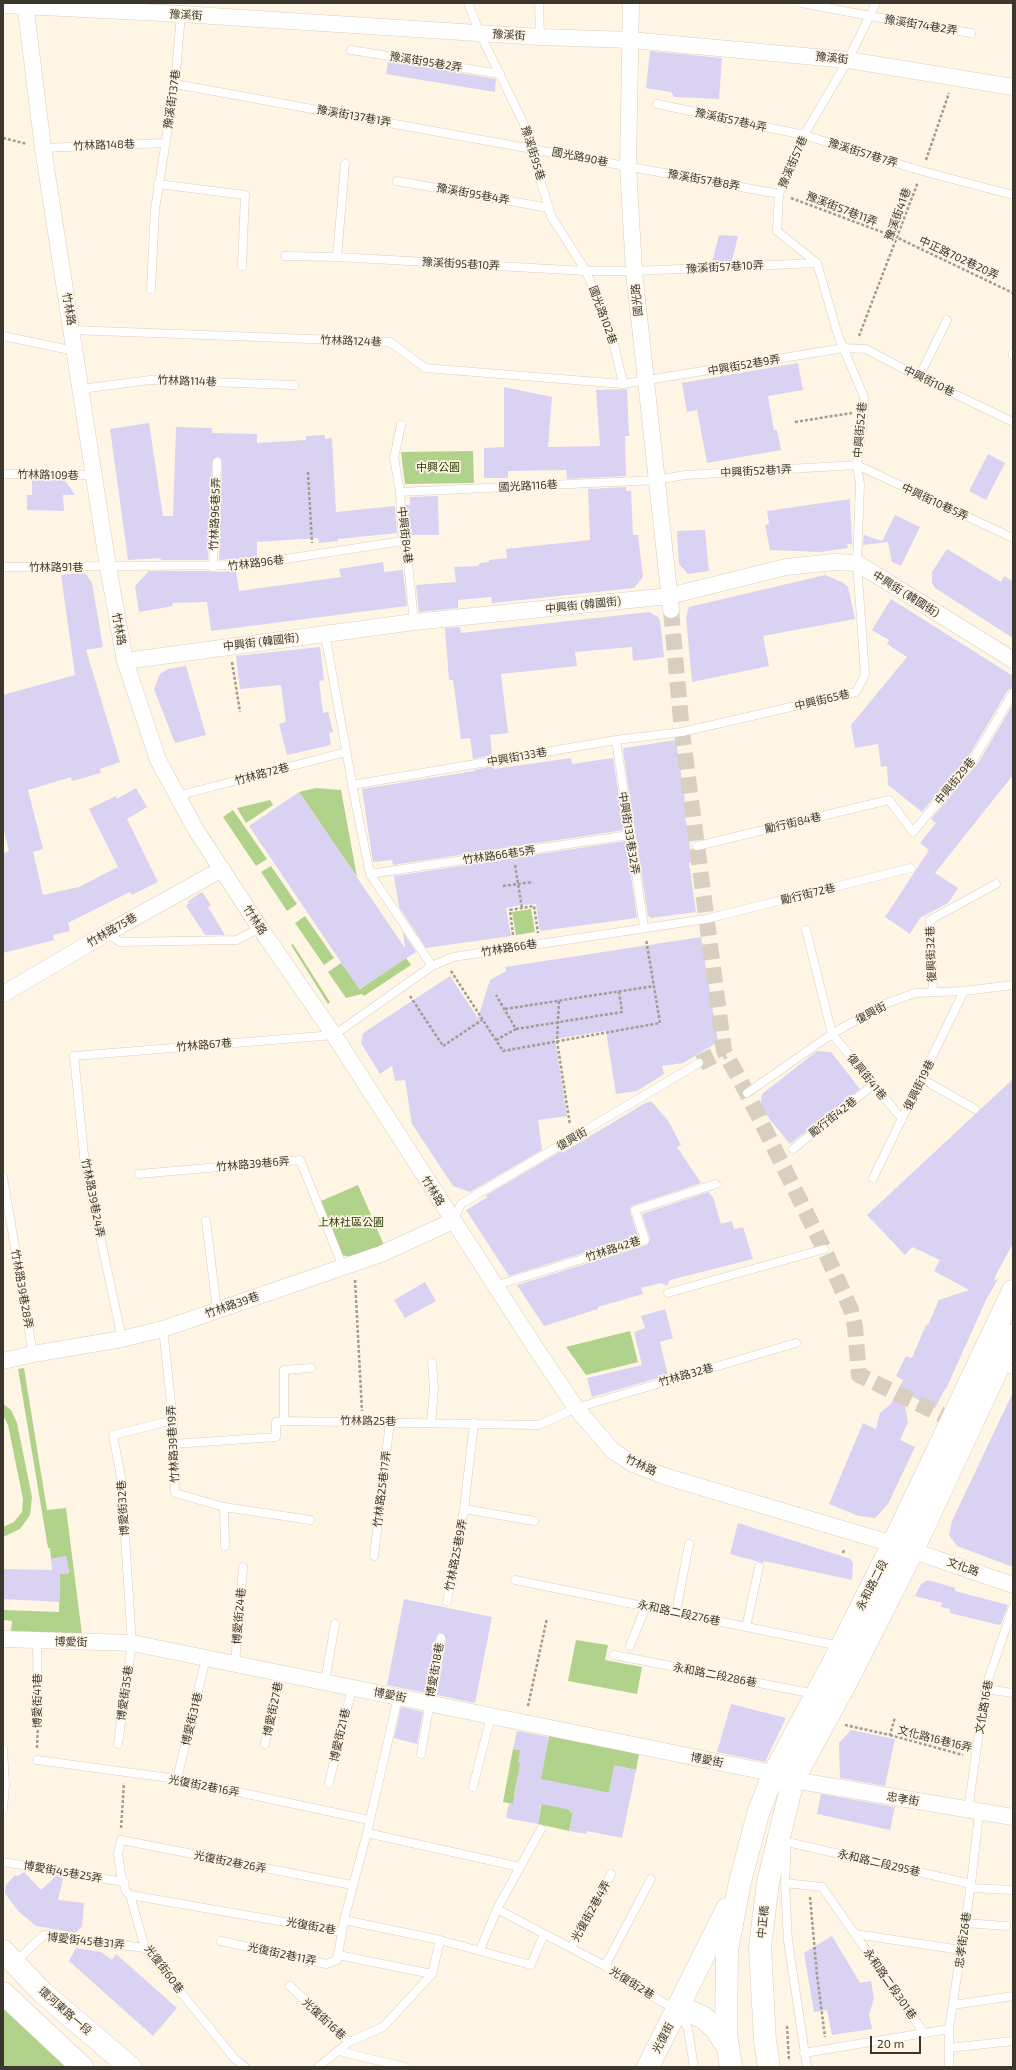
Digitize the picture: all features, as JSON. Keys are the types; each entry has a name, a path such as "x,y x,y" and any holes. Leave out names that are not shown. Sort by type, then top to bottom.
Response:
{"main road":[{"name":"永和路二段","path":"740,1882 758,1814 825,1721 847,1681 1013,1291"},
{"name":"永和路二段","path":"783,1778 816,1694 842,1646 903,1547 1006,1368 1013,1335"},
{"name":"中正橋","path":"768,2067 760,1947 768,1882 786,1807 783,1778"},
{"name":"光復街","path":"648,2067 740,1882"},
{"path":"730,2058 726,2032 727,1950 740,1882"},
{"name":"環河東路一段","path":"8,1957 43,1993 130,2067"},
{"path":"3,1993 82,2067"},
{"path":"677,2010 689,2011 704,2018 716,2029 730,2058"}],"street":[{"name":"國光路","path":"631,3 628,166 634,272 670,603"},
{"name":"豫溪街","path":"3,5 181,14 480,34 631,40 848,60 1013,87"},
{"name":"竹林路","path":"25,5 43,148 108,567 125,661 158,760 196,830 260,928 334,1035 494,1286 576,1408 613,1451 633,1464 667,1477 903,1547"},
{"name":"中興街 (韓國街)","path":"125,661 230,645 414,622 670,603 786,567 834,562 857,563 1013,660"},
{"name":"竹林路75巷","path":"3,994 107,933 222,869"},
{"name":"竹林路39巷","path":"3,1361 33,1354 122,1340 163,1329 381,1254 453,1221"},
{"name":"文化路","path":"903,1547 1013,1585"},
{"name":"博愛街","path":"3,1639 132,1643 762,1771 783,1778"},
{"name":"忠孝街","path":"783,1778 974,1812 1013,1817"}],"lane":[{"name":"豫溪街95巷","path":"468,3 480,34 524,124 551,216 586,271"},
{"path":"539,3 540,37"},
{"name":"豫溪街74巷2弄","path":"802,3 971,33"},
{"name":"豫溪街57巷","path":"817,262 777,231 780,194 804,135 848,60 876,3"},
{"name":"豫溪街137巷","path":"151,289 155,209 175,84 181,14"},
{"name":"豫溪街95巷2弄","path":"351,50 500,74"},
{"name":"豫溪街137巷1弄","path":"175,84 532,148"},
{"name":"豫溪街57巷4弄","path":"657,104 804,135"},
{"name":"豫溪街57巷7弄","path":"804,135 922,171 1013,195"},
{"name":"竹林路148巷","path":"43,148 165,143"},
{"name":"國光路90巷","path":"532,148 628,166"},
{"path":"337,257 345,164"},
{"name":"豫溪街57巷8弄","path":"628,166 780,194"},
{"name":"豫溪街95巷4弄","path":"398,181 549,208"},
{"path":"158,184 245,195 242,266"},
{"name":"豫溪街95巷10弄","path":"285,256 337,257 586,271 634,272"},
{"path":"817,262 844,348"},
{"name":"豫溪街57巷10弄","path":"634,272 817,262"},
{"name":"國光路102巷","path":"586,271 612,335 623,384"},
{"path":"919,377 947,320"},
{"name":"竹林路124巷","path":"72,330 390,342 425,368 623,384 645,382"},
{"path":"3,336 75,351"},
{"name":"中興街10巷","path":"844,348 866,349 919,377 1013,422"},
{"name":"中興街52巷9弄","path":"645,382 844,348"},
{"name":"中興街52巷","path":"844,348 864,398 864,412 857,465 860,484 857,563"},
{"name":"竹林路114巷","path":"81,389 150,380 294,385"},
{"name":"中興街84巷","path":"401,425 394,458 400,492 403,541 407,553 414,622"},
{"name":"竹林路96巷5弄","path":"213,567 216,462"},
{"name":"中興街52巷1弄","path":"656,480 685,475 857,465"},
{"name":"中興街10巷5弄","path":"857,465 1013,538"},
{"name":"竹林路109巷","path":"3,474 94,475"},
{"name":"國光路116巷","path":"400,492 656,480"},
{"name":"竹林路96巷","path":"108,567 246,566 403,541"},
{"name":"中興街65巷","path":"682,732 856,692 865,675 857,563"},
{"name":"竹林路91巷","path":"3,567 108,567"},
{"path":"325,634 352,785 370,874 432,966"},
{"name":"中興街29巷","path":"889,800 913,832 975,758 1013,692"},
{"name":"中興街133巷","path":"352,785 616,740 682,732"},
{"name":"中興街133巷32弄","path":"616,740 629,835 644,927"},
{"name":"竹林路72巷","path":"177,796 346,752"},
{"name":"勵行街84巷","path":"697,846 889,800"},
{"name":"竹林路66巷5弄","path":"370,874 629,835"},
{"name":"勵行街72巷","path":"706,919 911,868"},
{"name":"復興街32巷","path":"933,991 930,920 996,884"},
{"name":"竹林路66巷","path":"334,1035 432,966 453,957 644,927 706,919"},
{"path":"107,933 120,942 237,940 260,928"},
{"path":"806,930 832,1034"},
{"name":"復興街","path":"747,1093 832,1034 882,1005 915,993 933,991 964,991 1013,985"},
{"name":"復興街19巷","path":"873,1178 964,991"},
{"name":"復興街41巷","path":"832,1034 902,1119"},
{"name":"竹林路67巷","path":"74,1056 334,1035"},
{"name":"竹林路39巷24弄","path":"74,1056 85,1165 122,1340"},
{"name":"復興街","path":"453,1221 461,1204 699,1064"},
{"path":"922,1079 975,1109"},
{"name":"勵行街42巷","path":"793,1148 873,1085"},
{"name":"竹林路39巷6弄","path":"139,1174 300,1160 348,1266"},
{"name":"竹林路39巷28弄","path":"3,1177 33,1354"},
{"name":"竹林路42巷","path":"494,1286 645,1240 635,1210 716,1184"},
{"path":"206,1222 217,1310"},
{"path":"668,1293 824,1249"},
{"name":"竹林路39巷19弄","path":"163,1329 173,1420 175,1493 224,1507 310,1520"},
{"name":"竹林路32巷","path":"576,1408 796,1343"},
{"path":"431,1422 434,1389 432,1363"},
{"path":"173,1444 276,1437 276,1422 284,1421 284,1370 311,1368"},
{"name":"竹林路25巷","path":"284,1421 539,1424 576,1408"},
{"name":"博愛街32巷","path":"132,1643 121,1477 113,1435 173,1420"},
{"name":"竹林路25巷17弄","path":"374,1556 390,1422"},
{"name":"竹林路25巷9弄","path":"447,1601 464,1510 474,1423"},
{"path":"224,1507 225,1546"},
{"name":"竹林路25巷9弄","path":"464,1510 534,1521"},
{"path":"676,1612 689,1544"},
{"name":"博愛街24巷","path":"235,1664 244,1567"},
{"path":"746,1627 758,1567"},
{"name":"永和路二段276巷","path":"515,1580 842,1646"},
{"path":"630,1646 646,1606"},
{"name":"文化路16巷","path":"974,1812 976,1758 985,1689 1013,1607"},
{"path":"325,1682 335,1624"},
{"name":"博愛街18巷","path":"421,1754 441,1638"},
{"name":"博愛街41巷","path":"37,1641 38,1711"},
{"name":"博愛街35巷","path":"118,1744 132,1643"},
{"name":"永和路二段286巷","path":"614,1655 816,1694"},
{"name":"博愛街31巷","path":"177,1780 206,1658"},
{"name":"博愛街27巷","path":"265,1744 280,1673"},
{"name":"博愛街21巷","path":"329,1783 352,1688"},
{"path":"985,1689 1013,1693"},
{"path":"344,1920 352,1885 367,1833 398,1697"},
{"path":"473,1787 491,1716"},
{"path":"3,1749 5,1784 3,1810"},
{"name":"光復街2巷16弄","path":"37,1760 177,1780 369,1820"},
{"path":"786,1807 787,1842 785,1883 788,1941 807,2067"},
{"name":"忠孝街26巷","path":"949,2067 949,2029 971,1886 974,1812"},
{"path":"480,1950 497,1909 541,1829"},
{"path":"367,1833 520,1867"},
{"name":"光復街60巷","path":"121,1840 118,1853 124,1882 130,1895 145,1948 234,2058 245,2067"},
{"name":"光復街2巷26弄","path":"121,1840 352,1885"},
{"name":"永和路二段295巷","path":"787,1842 971,1886 1013,1890"},
{"name":"博愛街45巷25弄","path":"3,1862 124,1882"},
{"name":"光復街2巷4弄","path":"571,1948 611,1874"},
{"path":"605,1966 651,1879"},
{"name":"永和路二段301巷","path":"785,1883 822,1887 924,2033"},
{"name":"光復街2巷","path":"130,1895 342,1932 344,1920 440,1940 531,1965 544,1934"},
{"name":"光復街2巷","path":"497,1909 605,1966 677,2010"},
{"path":"965,1923 1006,1926"},
{"path":"342,1932 338,1955 432,1974 440,1940"},
{"name":"永和路二段301巷","path":"855,1934 961,1950"},
{"name":"博愛街45巷31弄","path":"8,1957 44,1935 145,1948"},
{"name":"光復街2巷11弄","path":"221,1941 326,1964 337,1960 338,1955"},
{"name":"光復街16巷","path":"290,1986 349,2042 383,2027 432,1974"},
{"path":"953,2005 1013,1996"},
{"path":"677,2010 688,2029 694,2067"},
{"path":"804,2053 949,2029"},
{"path":"949,2048 1013,2041"},
{"path":"318,2067 349,2042"},
{"path":"339,2051 404,2067"}],"path":[{"name":"豫溪街41巷","path":"844,348 857,341 898,238 954,77"},
{"path":"3,138 43,148"},
{"name":"豫溪街57巷11弄","path":"780,194 898,238"},
{"name":"中正路702巷20弄","path":"898,238 1013,293"},
{"path":"795,422 864,412"},
{"path":"308,472 313,555"},
{"path":"230,645 240,712"},
{"path":"515,863 522,908"},
{"path":"503,886 533,882"},
{"path":"515,947 508,909 534,905 539,944"},
{"path":"444,961 503,1051 660,1023 644,927"},
{"path":"505,1009 654,986"},
{"path":"496,1040 516,1029 622,1012 618,991"},
{"path":"496,995 516,1029"},
{"path":"413,1000 443,1046 482,1020"},
{"path":"559,1001 557,1041 572,1139"},
{"path":"348,1266 363,1421"},
{"path":"843,1553 844,1549"},
{"path":"524,1723 547,1618"},
{"name":"博愛街41巷","path":"37,1760 38,1711"},
{"name":"文化路16巷16弄","path":"890,1736 895,1717"},
{"name":"文化路16巷16弄","path":"825,1721 976,1758"},
{"path":"121,1840 121,1806 125,1772"},
{"path":"809,1886 817,1975 827,2049"}],"green space":[{"name":"中興公園","path":"473,451 474,483 405,484 401,452"},
{"path":"316,788 341,790 357,877 299,792"},
{"path":"270,800 273,805 246,823 237,808"},
{"path":"233,810 267,859 256,866 223,817"},
{"path":"271,866 297,904 287,911 261,872"},
{"path":"531,909 535,932 516,935 512,912"},
{"path":"305,916 334,958 324,965 295,923"},
{"path":"293,944 330,1002 328,1004 291,945"},
{"path":"406,958 411,965 364,996 362,994 346,998 328,972 341,963 360,989"},
{"name":"上林社區公園","path":"358,1185 384,1245 356,1258 341,1255 321,1201"},
{"path":"630,1331 638,1362 586,1375 566,1347"},
{"path":"24,1368 47,1510 66,1508 82,1634 11,1631 12,1621 3,1620 3,1610 59,1612 60,1574 69,1573 66,1556 51,1559 50,1548 48,1548 18,1369"},
{"path":"3,1404 11,1410 17,1423 32,1497 30,1515 20,1529 3,1537 3,1527 14,1522 22,1512 23,1499 8,1425 3,1415"},
{"path":"576,1640 608,1645 605,1660 642,1667 637,1694 568,1681"},
{"path":"549,1736 639,1754 636,1770 618,1766 614,1769 609,1793 518,1775 514,1795 528,1798 526,1807 503,1802 513,1749 520,1750 543,1767"},
{"path":"542,1801 570,1810 570,1812 573,1813 569,1831 538,1824"},
{"path":"3,1984 84,2067 3,2067"}],"building":[{"path":"650,51 722,58 719,99 674,97 671,92 646,88"},
{"path":"388,61 496,79 495,92 386,74"},
{"path":"719,235 738,236 732,261 712,262"},
{"path":"798,363 803,390 768,396 774,430 777,430 781,450 707,463 697,410 687,412 682,383"},
{"path":"504,387 552,397 548,447 600,446 596,390 627,389 629,436 625,436 626,476 567,479 566,470 508,471 508,478 484,478 484,448 504,447"},
{"path":"149,423 163,516 173,516 176,427 212,428 212,433 257,434 257,443 306,440 306,436 325,435 325,439 332,438 336,512 395,506 397,533 338,539 338,541 319,543 318,538 257,542 257,558 219,560 222,462 220,458 217,457 212,462 208,560 160,560 162,558 128,560 110,429"},
{"path":"988,454 1005,463 986,500 969,491"},
{"path":"32,480 63,480 75,495 63,495 64,511 27,510 27,495 32,495"},
{"path":"626,487 626,491 631,491 633,535 638,535 643,577 634,588 492,603 491,597 458,600 458,608 419,612 416,585 456,582 454,567 478,566 480,563 489,562 489,560 507,558 506,549 590,540 588,489"},
{"path":"438,496 439,535 411,535 411,532 408,532 406,505 410,505 410,497"},
{"path":"850,499 852,545 847,543 848,548 820,552 770,550 765,525 769,524 767,511"},
{"path":"895,515 920,527 901,566 892,562 888,542 863,545 864,535 882,541"},
{"path":"705,530 709,571 688,574 679,564 677,531"},
{"path":"947,549 1001,582 1004,576 1013,581 1013,638 935,588 932,583 932,572"},
{"path":"383,562 384,572 403,570 407,606 211,631 207,602 172,603 173,606 139,612 135,586 149,571 236,571 239,591 341,577 339,569"},
{"path":"86,574 92,583 103,647 86,650 120,762 100,769 101,773 72,781 71,777 28,790 43,849 33,852 43,895 79,887 118,867 89,809 116,796 117,799 136,788 147,807 127,819 158,882 132,895 130,892 68,923 70,931 53,935 54,940 3,953 3,853 9,851 3,827 3,695 75,675 61,575"},
{"path":"825,575 842,582 848,587 855,619 763,636 769,666 692,682 686,617 689,607"},
{"path":"891,599 1013,676 1013,688 1008,690 970,754 922,812 888,785 887,766 881,767 878,744 855,748 851,725 907,657 887,644 889,640 872,630"},
{"path":"649,612 658,617 660,621 664,657 633,661 632,647 575,652 577,666 501,674 508,733 490,735 492,755 473,759 470,738 461,739 453,680 449,680 445,628 460,627 461,633"},
{"path":"320,647 324,680 319,681 323,713 328,712 333,732 329,733 331,745 287,755 279,724 286,722 281,685 240,689 236,656"},
{"path":"186,666 206,735 175,743 154,689 160,674 168,669"},
{"path":"1013,704 1013,775 935,873 958,888 948,903 920,918 910,934 885,917 929,850 920,843 936,823 931,819 980,760"},
{"path":"676,740 685,801 683,801 692,862 689,863 696,912 650,918 650,916 648,916 623,751 624,748"},
{"path":"571,758 572,764 613,758 624,830 393,865 392,860 373,862 362,789 474,771 494,766 494,769"},
{"path":"299,792 405,948 403,932 416,952 359,989 249,826"},
{"path":"626,841 637,918 540,931 536,904 521,905 506,908 511,936 426,948 399,907 394,876"},
{"path":"202,892 211,905 208,907 225,935 205,935 186,906 189,903 188,901"},
{"path":"701,937 718,1042 683,1063 662,1066 664,1074 637,1091 616,1094 606,1031 555,1039 567,1116 538,1120 542,1150 470,1192 453,1186 412,1124 405,1080 395,1081 392,1066 380,1074 361,1043 363,1034 366,1031 450,976 478,1018 490,980 506,971 505,967"},
{"path":"817,1051 831,1052 860,1089 790,1144 760,1107 762,1094"},
{"path":"1013,1079 1013,1243 995,1277 994,1281 998,1279 986,1300 946,1389 935,1408 902,1392 908,1422 900,1440 915,1447 888,1504 875,1518 859,1516 829,1504 863,1423 876,1429 880,1413 891,1404 903,1380 896,1376 906,1356 912,1358 926,1325 928,1325 939,1300 969,1290 934,1271 940,1260 912,1247 905,1255 867,1215"},
{"path":"647,1102 652,1102 669,1122 681,1145 677,1147 701,1183 631,1206 630,1212 638,1236 509,1276 466,1210 488,1197 485,1196 561,1151 562,1153"},
{"path":"708,1192 713,1197 721,1224 732,1221 734,1229 743,1227 753,1259 670,1280 667,1286 661,1283 641,1288 643,1294 598,1307 598,1309 544,1326 517,1285 647,1245 650,1239 642,1214"},
{"path":"425,1282 436,1301 405,1318 394,1300"},
{"path":"665,1309 673,1338 660,1342 668,1375 592,1397 587,1378 642,1365 634,1332 645,1328 641,1316"},
{"path":"1013,1392 1013,1567 957,1546 949,1535 952,1521"},
{"path":"738,1523 851,1559 853,1564 852,1580 764,1561 763,1563 730,1554"},
{"path":"66,1556 69,1573 60,1574 59,1602 3,1599 3,1569 52,1570 51,1559"},
{"path":"928,1580 955,1588 955,1591 1008,1605 1001,1624 999,1625 950,1613 950,1609 941,1607 942,1603 915,1596 921,1584"},
{"path":"404,1599 492,1617 475,1703 437,1695 446,1639 442,1633 439,1633 436,1637 426,1693 387,1685"},
{"path":"731,1704 786,1718 765,1762 717,1752"},
{"path":"401,1707 423,1712 417,1744 394,1738"},
{"path":"851,1730 895,1739 885,1786 840,1778 839,1743"},
{"path":"517,1731 549,1737 541,1779 609,1793 614,1765 636,1770 622,1838 587,1831 586,1834 569,1831 573,1813 570,1812 570,1810 541,1804 538,1824 506,1818 509,1803 513,1804 520,1763 518,1763 520,1750 513,1749"},
{"path":"821,1794 895,1807 890,1830 817,1814"},
{"path":"24,1872 41,1890 56,1876 63,1878 58,1900 84,1903 82,1926 76,1933 36,1926 18,1911 5,1893 6,1885 15,1875 18,1876"},
{"path":"832,1936 860,1983 871,1981 874,1999 869,2014 872,2029 832,2035 827,2010 814,2012 804,1953"},
{"path":"76,1948 101,1952 112,1960 116,1954 177,2008 153,2036 69,1961"}],"tunnel":[{"path":"671,610 682,732 724,1051 747,1093 824,1249 851,1310 855,1327 859,1375 952,1420"},
{"path":"699,1063 724,1051"}]}
